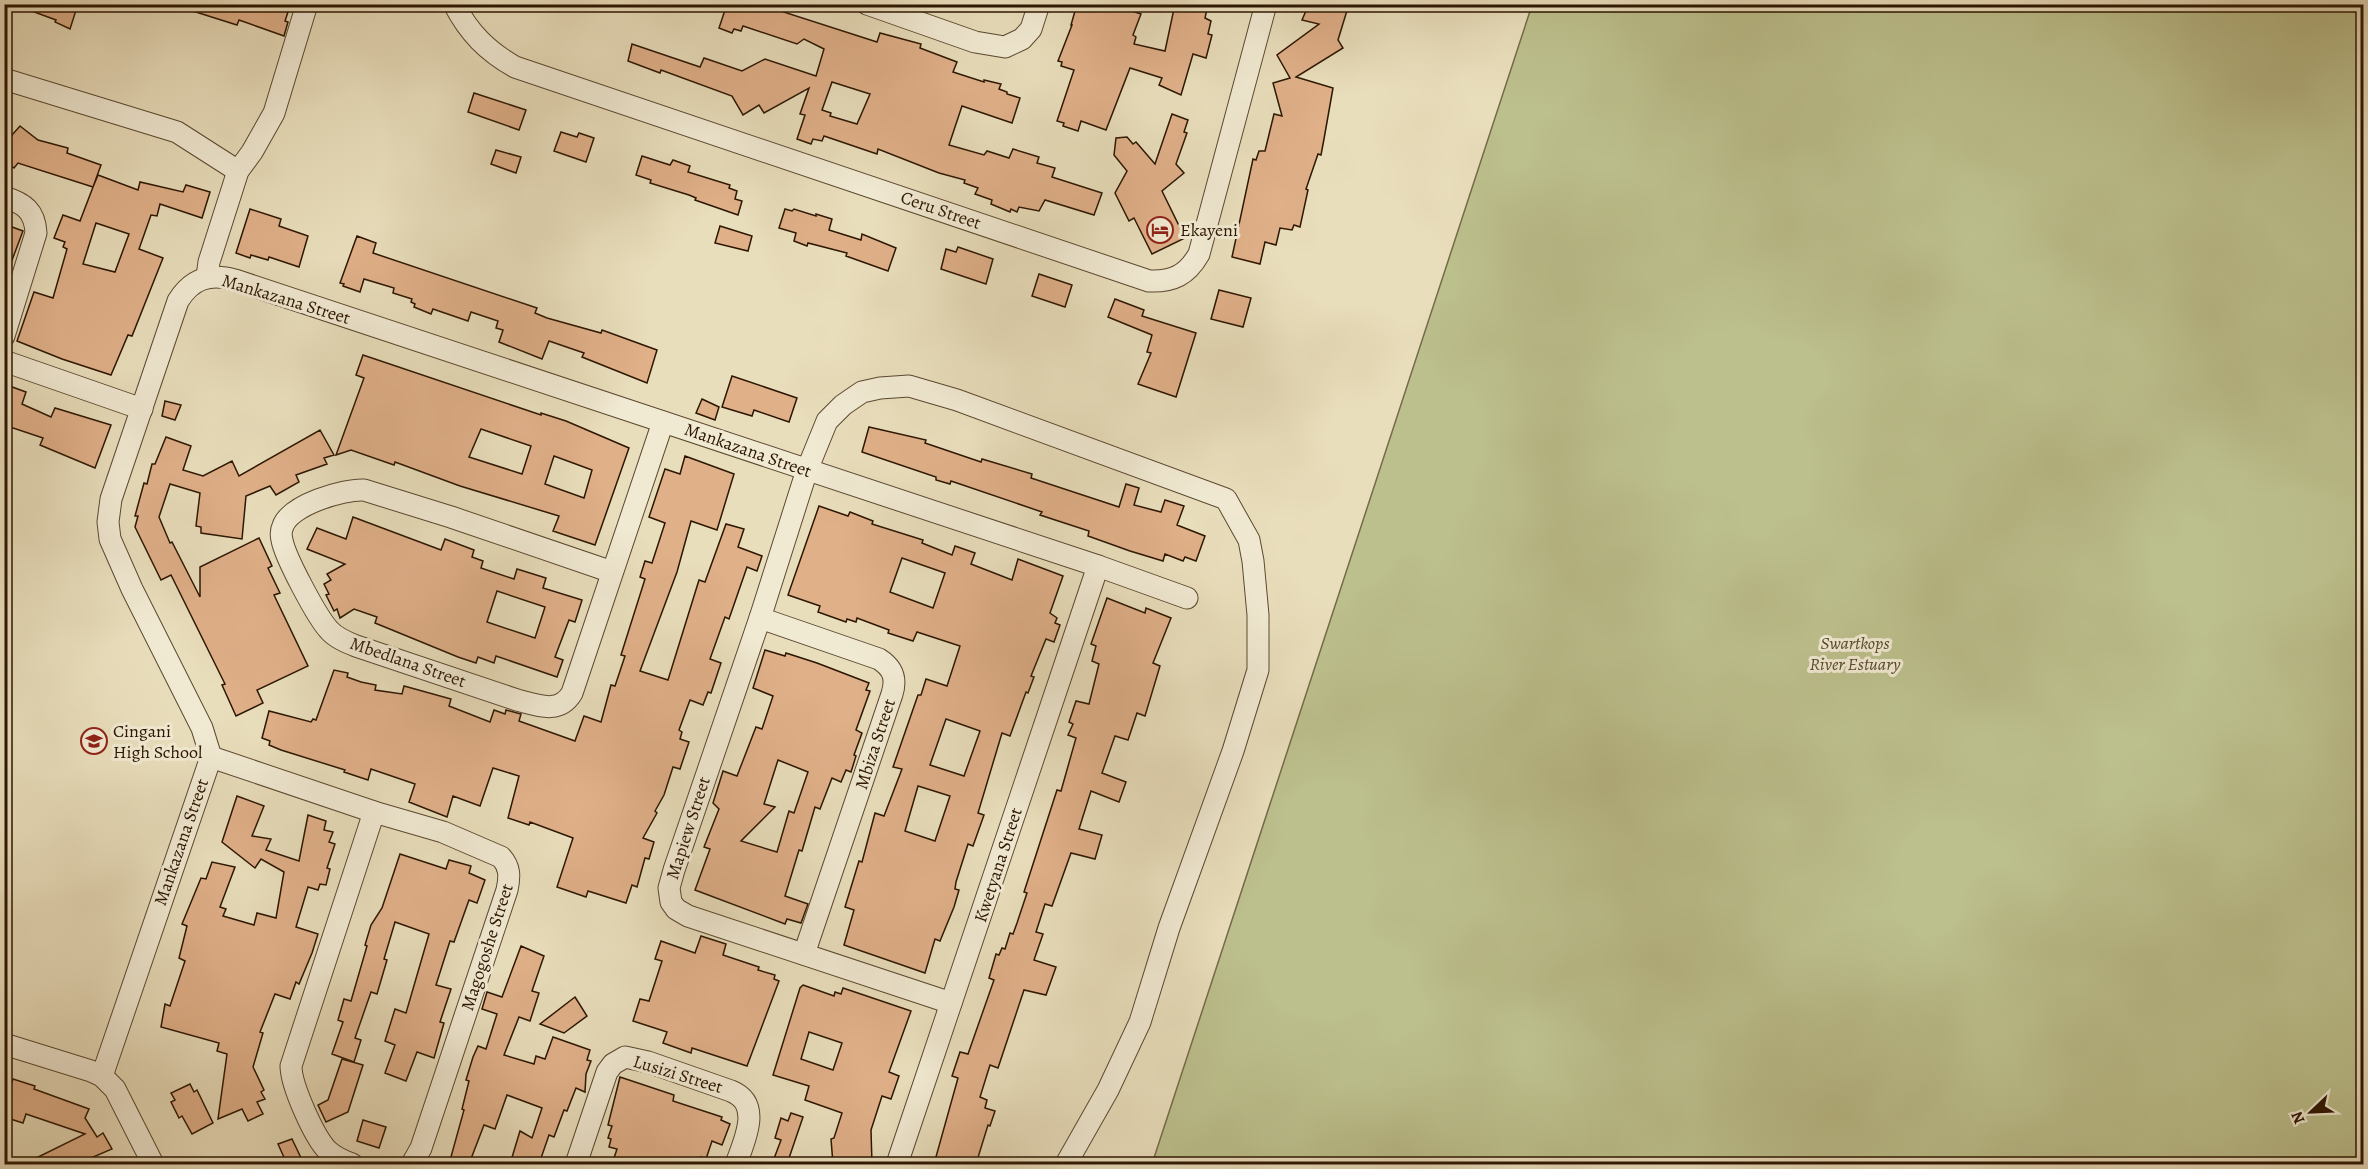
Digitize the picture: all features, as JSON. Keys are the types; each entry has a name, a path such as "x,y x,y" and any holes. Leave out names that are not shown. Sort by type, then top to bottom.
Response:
{"street":[{"path":"207,277 209,262 238,171 252,152 274,113 307,4"},
{"name":"Ceru Street","path":"454,4 463,22 475,37 496,56 515,67 1142,279 1166,282 1185,273 1199,254 1266,4"},
{"path":"867,4 975,42 1005,47 1022,39 1030,29 1039,4"},
{"path":"4,79 177,132 238,171"},
{"path":"4,197 28,208 36,221 36,233 4,336"},
{"name":"Mankazana Street","path":"102,1076 211,757 202,728 132,589 110,539 108,522 111,499 178,301 189,285 207,277 235,280 1098,566 1187,598"},
{"path":"4,361 142,409"},
{"name":"Mapiew Street","path":"951,1003 682,914 673,906 669,894 680,853 760,618 807,470 827,421 843,405 862,392 880,388 909,386 957,400 1226,499 1249,540 1256,581 1257,670 1233,751 1170,928 1140,1022 1108,1090 1066,1164"},
{"name":"Mbedlana Street","path":"612,572 364,490 350,489 332,494 293,514 283,525 281,535 284,547 316,614 335,636 356,646 543,707 559,706 569,699 572,693 663,422"},
{"name":"Kwetyana Street","path":"897,1164 1098,566"},
{"name":"Mbiza Street","path":"760,618 879,658 890,668 894,679 892,694 804,954"},
{"name":"Magogoshe Street","path":"211,757 374,812 443,832 501,856 507,864 509,873 507,890 421,1148 412,1164"},
{"path":"352,1164 333,1155 322,1143 293,1083 291,1066 374,812"},
{"path":"4,1044 102,1076 115,1089 153,1164"},
{"name":"Lusizi Street","path":"576,1164 607,1072 613,1064 625,1058 648,1062 731,1091 745,1100 750,1114 736,1164"}],"green space":[{"name":"Swartkops River Estuary","path":"1532,5 2363,5 2363,1164 1152,1164"}],"building":[{"path":"18,4 78,4 70,29 55,22 56,20 18,6"},
{"path":"183,4 244,4 253,9 255,4 266,4 288,12 285,21 288,22 284,36 239,20 237,25 183,8"},
{"path":"727,4 759,4 877,42 880,33 921,44 920,48 957,62 953,72 984,82 984,80 1001,84 999,89 1020,98 1012,123 962,106 949,145 984,155 987,151 1009,158 1013,149 1039,157 1037,163 1055,168 1052,177 1102,193 1094,215 1045,200 1039,211 1019,207 1017,212 1011,209 1010,212 991,204 992,200 975,194 978,188 964,183 965,180 939,173 878,149 877,154 824,136 822,141 813,139 811,144 797,139 805,115 800,114 809,88 764,113 759,105 743,115 732,96 661,70 660,73 628,61 632,44 700,67 704,58 742,71 765,59 816,76 824,49 804,39 797,44 743,26 741,31 734,29 732,33 719,28","holes":["832,82 870,94 857,124 830,116 831,113 822,110"]},
{"path":"1077,4 1111,4 1141,14 1133,35 1136,37 1134,44 1165,51 1175,4 1188,4 1207,9 1205,18 1211,21 1208,34 1212,35 1206,58 1193,54 1181,95 1159,85 1162,78 1130,68 1106,130 1081,121 1078,131 1063,126 1064,123 1057,121 1074,70 1061,66 1062,62 1058,61 1072,25"},
{"path":"1309,4 1349,4 1338,40 1343,48 1296,77 1333,88 1321,155 1318,154 1306,189 1308,190 1300,227 1294,225 1292,230 1280,228 1276,245 1265,242 1260,264 1232,257 1253,159 1256,160 1259,151 1265,151 1274,114 1282,116 1273,83 1290,78 1277,55 1319,24 1302,20"},
{"path":"474,93 526,110 519,130 468,112"},
{"path":"1172,114 1188,120 1184,132 1187,133 1176,164 1184,173 1162,191 1185,238 1152,254 1134,218 1129,221 1115,193 1127,171 1114,155 1116,138 1127,137 1133,144 1136,142 1155,164"},
{"path":"20,126 38,140 68,148 67,153 101,165 93,187 18,163 14,168 4,160 4,144"},
{"path":"561,132 577,137 579,133 594,138 586,162 554,151"},
{"path":"496,150 521,157 516,173 491,164"},
{"path":"642,156 670,165 673,160 690,166 688,172 730,185 729,188 737,191 735,199 742,201 738,215 695,200 696,198 689,195 650,183 651,180 636,175"},
{"path":"98,175 138,190 140,182 183,192 186,185 210,192 202,218 160,204 157,216 151,215 139,249 163,258 132,336 128,335 111,375 17,341 34,292 53,298 67,249 63,247 65,242 54,238 63,215 80,221","holes":["96,223 129,234 115,272 83,264"]},
{"path":"250,209 281,219 279,226 308,236 299,267 269,257 268,260 251,255 250,258 236,253"},
{"path":"785,209 792,211 794,209 832,219 829,230 861,240 862,234 896,248 888,271 846,256 847,253 808,243 807,246 794,241 796,233 779,228"},
{"path":"4,224 23,231 6,276 4,276"},
{"path":"720,226 752,236 748,251 715,243"},
{"path":"357,236 376,243 373,253 537,308 535,313 547,318 601,333 602,330 657,350 647,383 582,357 584,353 549,341 542,359 499,342 503,330 496,328 498,321 471,312 468,321 433,309 431,314 414,307 412,299 393,293 394,288 364,279 360,292 343,286 344,284 340,283"},
{"path":"958,247 993,259 986,284 941,269 946,249 956,252"},
{"path":"1039,274 1072,285 1065,307 1032,296"},
{"path":"1219,290 1251,298 1243,327 1211,319"},
{"path":"1115,299 1144,310 1142,316 1196,333 1176,397 1138,384 1151,353 1147,352 1152,335 1108,317"},
{"path":"363,355 541,415 541,413 566,421 629,448 595,545 553,531 559,516 460,486 395,462 394,465 351,450 336,455 364,378 356,375","holes":["481,429 531,446 522,474 469,457","554,456 592,470 584,498 545,484"]},
{"path":"732,376 797,398 789,422 754,410 752,416 722,407"},
{"path":"4,384 26,392 22,404 51,417 55,408 111,425 95,468 40,445 43,438 4,425"},
{"path":"702,399 719,407 715,420 696,413"},
{"path":"165,401 181,405 175,420 162,416"},
{"path":"869,427 926,440 925,443 981,462 982,459 1032,474 1031,478 1119,507 1126,484 1139,488 1134,505 1161,512 1165,500 1184,506 1177,525 1205,536 1196,561 1185,557 1183,561 1165,554 1163,561 1130,551 1088,536 1089,531 1040,515 1042,512 951,481 950,484 936,480 936,477 862,452"},
{"path":"320,430 334,455 324,458 327,464 296,475 299,482 276,495 270,486 246,496 242,539 201,533 201,527 196,526 200,493 170,484 159,517 170,543 172,542 200,597 200,567 259,538 272,566 268,568 280,593 274,595 308,666 257,690 263,703 236,716 222,685 225,684 171,575 161,580 135,527 138,516 135,516 144,483 147,484 152,464 155,464 166,437 191,446 183,470 203,476 232,461 239,476"},
{"path":"685,456 734,474 717,530 691,521 677,572 640,671 668,680 699,580 705,582 726,524 744,529 738,547 762,556 757,571 747,567 729,619 725,617 710,659 721,663 711,693 708,692 703,705 690,700 679,730 682,732 680,739 689,742 680,769 673,767 664,795 655,811 657,813 643,838 654,842 649,859 645,858 637,887 632,885 626,903 588,891 586,897 557,887 573,838 530,822 529,825 508,818 519,776 493,768 480,806 453,796 447,817 409,802 415,784 371,769 368,780 344,772 345,770 281,750 269,745 270,741 262,738 269,711 311,722 313,719 316,720 334,670 348,673 347,677 361,682 376,685 375,690 402,694 404,686 451,699 449,706 490,722 494,710 505,714 506,710 521,714 519,721 575,741 584,716 601,722 611,685 615,686 625,656 621,655 645,579 640,577 645,561 652,563 665,523 649,517 665,469 680,474"},
{"path":"819,506 848,516 850,512 873,521 872,524 923,540 922,543 952,555 955,546 975,553 971,564 1012,580 1018,559 1063,576 1050,613 1057,618 1055,623 1060,625 1054,642 1046,639 1031,676 1034,677 1010,736 1002,733 978,813 984,815 973,846 968,844 956,882 955,889 959,890 954,907 940,941 935,939 925,973 844,945 854,910 845,907 859,861 862,862 875,813 884,816 902,769 893,767 918,695 921,695 926,679 947,686 960,646 917,632 913,641 888,633 889,630 857,618 856,622 847,619 846,622 818,612 820,606 788,595","holes":["902,558 945,573 933,608 890,592","946,719 980,731 964,776 930,765","918,786 950,796 935,841 905,831"]},
{"path":"353,517 441,550 445,539 474,550 472,557 483,561 481,568 514,579 517,569 546,578 543,588 582,600 575,622 569,620 555,657 563,660 557,677 496,656 494,663 478,657 476,663 458,657 375,623 377,617 354,609 340,618 337,609 334,611 326,595 329,594 324,584 331,580 327,574 345,564 307,549 317,528 346,539","holes":["497,591 545,607 535,638 487,622"]},
{"path":"1107,598 1145,613 1146,608 1171,618 1153,663 1160,666 1145,716 1137,713 1128,740 1115,736 1102,773 1126,782 1119,802 1091,791 1079,829 1102,835 1095,859 1071,853 1052,906 1045,904 1036,932 1043,934 1034,960 1056,967 1046,995 1024,990 998,1068 990,1065 980,1097 987,1100 985,1108 995,1111 990,1126 988,1125 976,1164 934,1164 958,1078 952,1076 960,1052 968,1054 994,980 989,978 996,954 999,955 1002,948 1005,949 1010,933 1013,934 1057,790 1061,791 1076,738 1068,735 1073,724 1069,722 1076,701 1089,704 1099,664 1092,661 1096,646 1091,644"},
{"path":"765,650 785,656 786,653 869,683 866,690 870,691 856,730 862,733 851,772 846,770 841,782 832,778 820,809 815,807 785,896 808,904 801,923 787,919 785,924 695,890 710,849 704,847 719,809 713,803 723,771 737,776 756,727 762,729 773,696 753,688","holes":["778,760 808,772 794,813 789,811 777,852 741,841 775,807 764,804"]},
{"path":"237,796 264,806 252,836 271,839 266,850 299,861 308,815 326,821 324,830 333,832 329,842 335,844 327,868 330,869 326,885 320,884 318,890 308,887 296,927 318,934 312,953 299,984 296,982 290,999 275,994 260,1032 263,1033 253,1067 264,1090 261,1092 265,1099 257,1102 263,1114 248,1121 242,1109 218,1119 227,1054 217,1051 219,1043 161,1027 165,1004 170,1006 185,961 179,958 187,926 182,924 201,878 206,879 212,862 235,867 220,907 226,909 223,916 254,925 257,913 276,918 284,872 261,859 255,868 222,842"},
{"path":"400,854 446,869 449,860 471,866 469,873 485,880 477,903 469,900 454,942 450,941 436,985 451,989 440,1022 444,1023 434,1058 417,1052 406,1081 385,1073 395,1045 385,1041 395,1009 406,1013 429,934 395,922 377,994 371,992 355,1038 361,1040 354,1062 332,1054 343,1022 338,1020 344,999 351,1001 371,925 382,908"},
{"path":"701,936 726,944 723,955 759,967 758,970 775,975 774,979 779,981 747,1066 692,1048 691,1053 663,1043 667,1032 633,1021 640,999 649,1001 662,961 655,959 661,941 695,953"},
{"path":"521,946 544,956 532,991 539,993 530,1021 519,1017 504,1055 534,1064 536,1056 545,1059 553,1037 590,1050 587,1060 591,1061 586,1074 585,1092 576,1088 567,1111 564,1110 554,1137 549,1135 539,1164 510,1164 520,1131 532,1138 542,1108 507,1095 495,1129 484,1125 469,1164 449,1164 464,1110 462,1109 469,1081 466,1080 473,1057 478,1046 486,1049 497,1014 482,1009 487,992 502,997"},
{"path":"803,985 834,996 835,992 841,994 843,988 911,1011 889,1072 899,1076 891,1099 882,1096 871,1130 872,1164 833,1164 831,1139 834,1138 842,1113 805,1100 809,1086 773,1075 800,988","holes":["809,1032 842,1043 833,1070 801,1059"]},
{"path":"575,997 587,1016 564,1033 540,1024"},
{"path":"342,1059 363,1065 348,1112 326,1122 318,1105 328,1100"},
{"path":"620,1077 674,1095 673,1101 722,1117 721,1120 730,1124 722,1145 712,1141 706,1159 701,1157 698,1164 612,1164 617,1149 609,1147 611,1139 608,1138 612,1126 608,1125"},
{"path":"13,1079 89,1109 85,1118 97,1137 103,1133 112,1149 77,1164 24,1164 85,1134 26,1114 23,1123 4,1117 4,1104"},
{"path":"190,1084 194,1092 197,1090 213,1123 192,1134 182,1116 179,1118 171,1102 175,1100 171,1093"},
{"path":"791,1113 803,1117 787,1164 772,1164 781,1140 775,1138 781,1118 788,1121"},
{"path":"363,1120 386,1127 379,1148 357,1141"},
{"path":"292,1139 304,1164 287,1164 278,1144"}],"place":[{"name":"Ekayeni","path":"1160,230"},
{"name":"Cingani High School","path":"94,741"}]}
